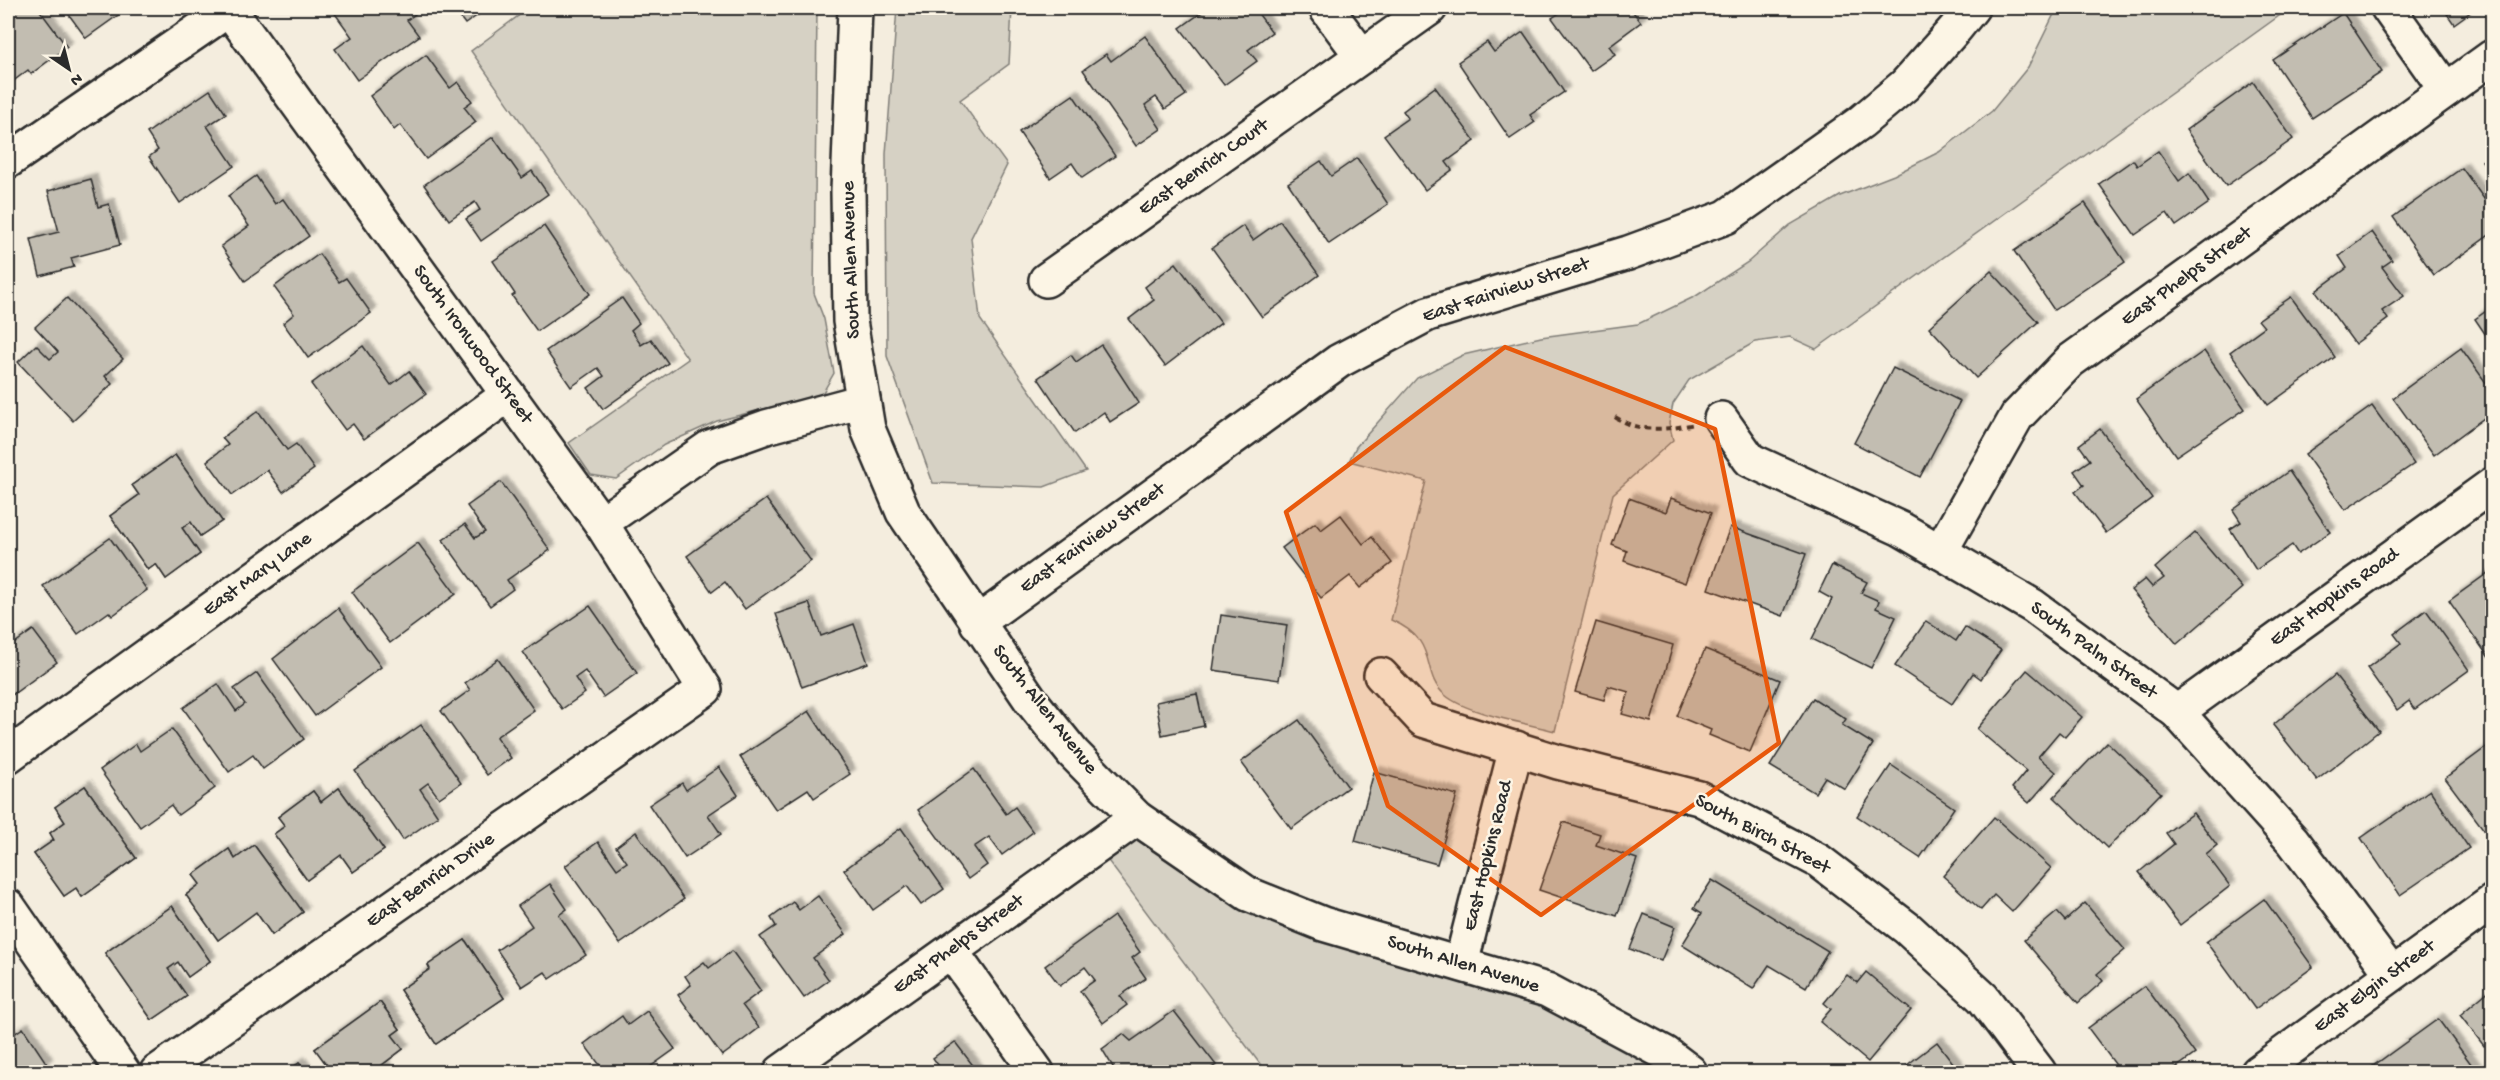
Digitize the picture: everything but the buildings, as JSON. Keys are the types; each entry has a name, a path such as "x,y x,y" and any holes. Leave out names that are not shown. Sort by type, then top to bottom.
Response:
{"street":[{"path":"8,161 230,8"},
{"name":"South Ironwood Street","path":"230,8 601,523 705,688"},
{"name":"South Allen Avenue","path":"855,8 848,191 850,321 868,429 903,512 1032,702 1073,753 1137,818 1248,894 1323,924 1547,990 1665,1053 1690,1072"},
{"path":"1326,8 1362,56 1430,8"},
{"name":"East Fairview Street","path":"977,623 1339,361 1369,344 1428,314 1628,253 1726,217 1860,122 1905,85 1972,8"},
{"path":"2388,8 2446,90"},
{"name":"East Benrich Court","path":"1046,280 1362,56"},
{"name":"East Phelps Street","path":"1940,552 2017,416 2070,361 2493,57"},
{"name":"East Mary Lane","path":"8,756 508,395"},
{"path":"601,523 710,447 766,427 863,400"},
{"name":"South Palm Street","path":"1721,420 1750,460 1901,529 2033,606 2177,712 2293,841 2392,974"},
{"name":"East Hopkins Road","path":"2177,712 2493,485"},
{"name":"South Birch Street","path":"1381,675 1423,720 1558,762 1699,798 1819,861 1908,929 1983,998 2039,1072"},
{"name":"East Benrich Drive","path":"157,1072 705,688"},
{"name":"East Hopkins Road","path":"1461,964 1516,748"},
{"name":"East Phelps Street","path":"780,1072 1137,818"},
{"name":"East Elgin Street","path":"2258,1072 2493,902"},
{"path":"8,906 123,1072"},
{"path":"951,951 1037,1072"}],"path":[{"path":"1615,417 1628,425 1644,429 1674,429 1721,420"}],"highlighted area":[{"path":"1505,347 1715,429 1779,743 1541,915 1388,806 1286,512"}],"shaded area":[{"path":"529,8 817,8 814,293 824,319 834,373 822,394 717,421 664,445 616,479 591,475 569,443 688,359 471,51"},
{"path":"897,8 1012,8 1009,64 960,100 1007,165 971,238 980,319 1086,471 1044,487 933,483 887,356 886,154"},
{"path":"2057,8 2290,8 1816,349 1790,337 1755,342 1689,380 1673,404 1669,423 1673,440 1613,494 1555,731 1482,713 1467,708 1445,695 1437,686 1417,637 1407,628 1391,620 1426,481 1349,461 1356,447 1417,378 1463,355 1541,337 1638,324 1696,296 1748,262 1790,225 1840,196 1894,175 1939,152 1992,111 2028,67"},
{"path":"1137,818 1248,894 1547,990 1690,1072 1266,1072 1097,846"}]}
